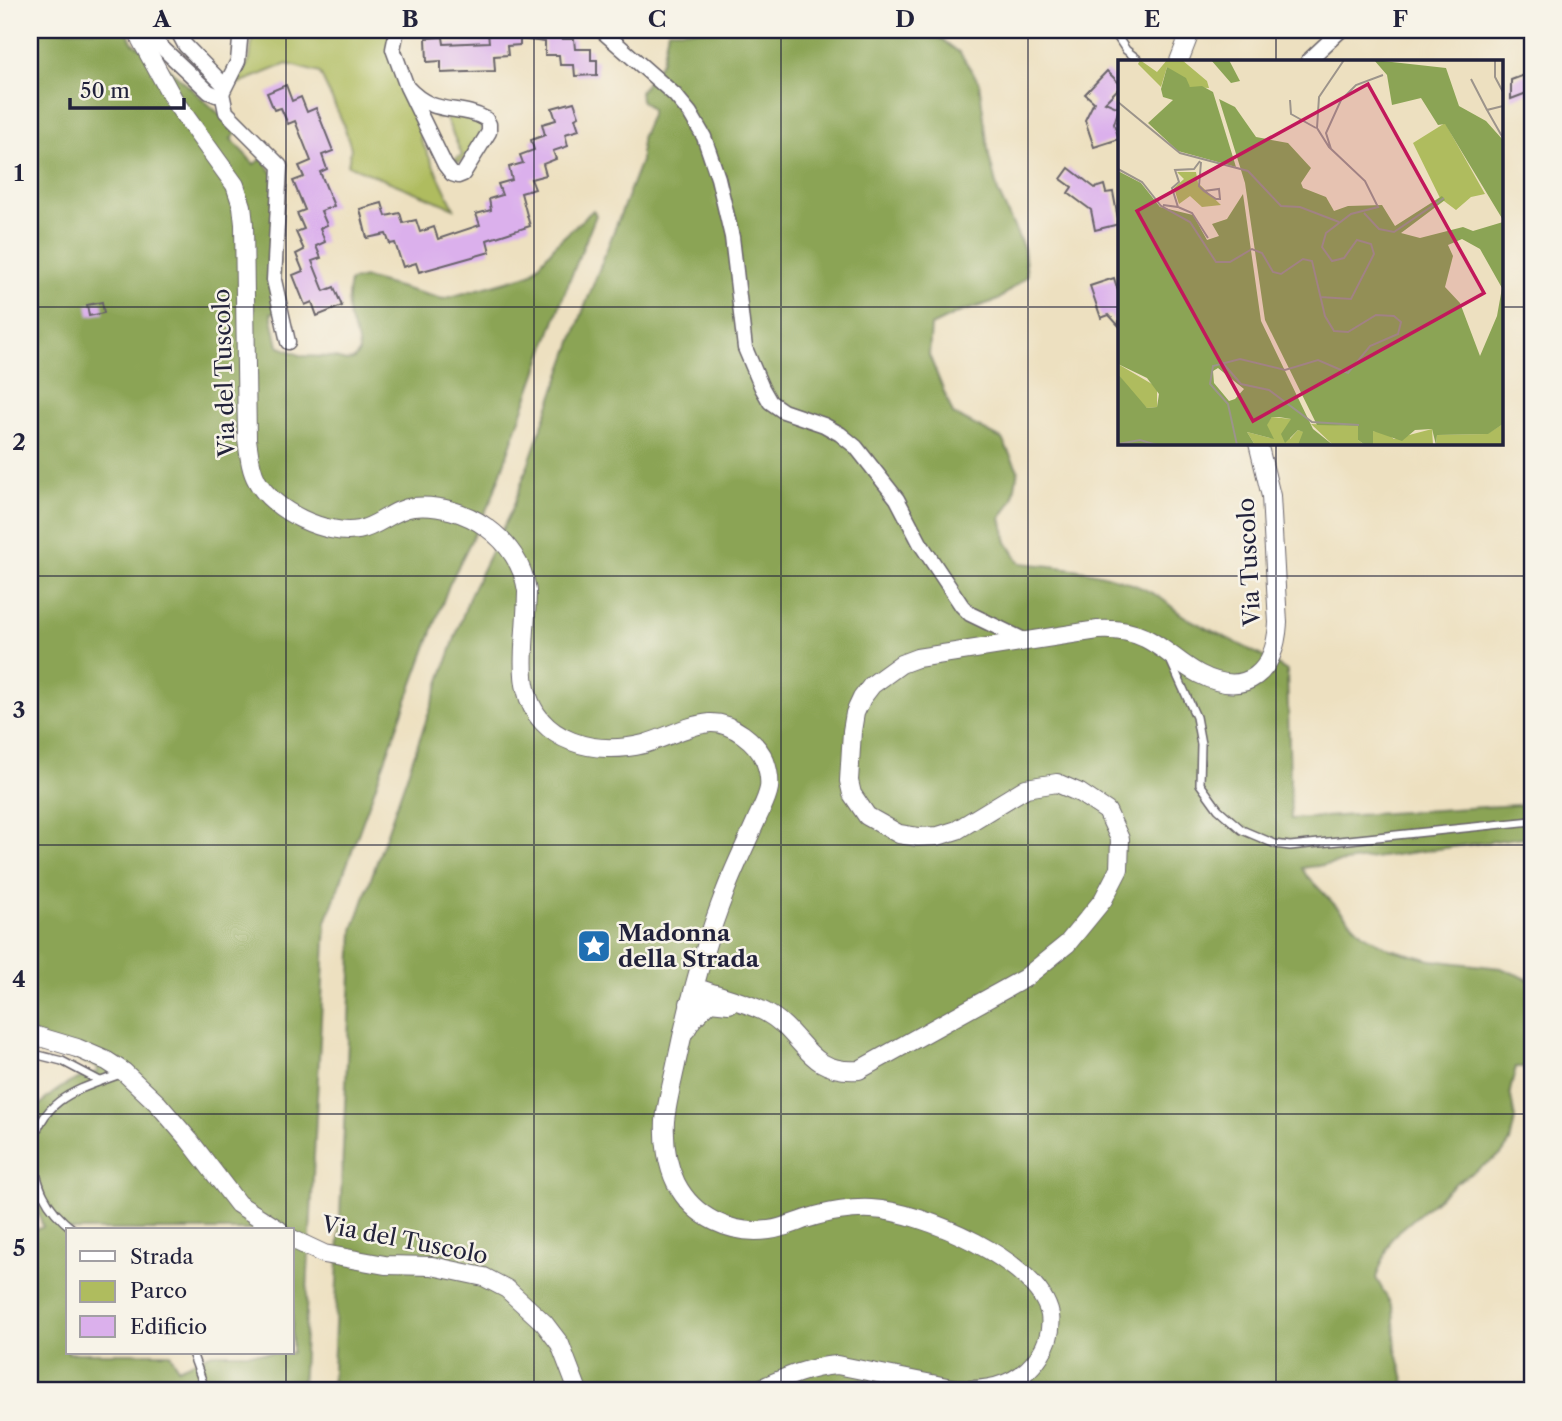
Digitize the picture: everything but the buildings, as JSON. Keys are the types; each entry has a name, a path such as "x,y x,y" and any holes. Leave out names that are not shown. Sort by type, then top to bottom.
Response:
{"street":[{"path":"177,30 185,45 223,89 226,112 280,166 274,280 288,342"},
{"path":"140,35 155,41 209,92 216,94 223,89 238,61 241,30"},
{"path":"397,30 393,49 407,87 445,165 452,174 463,174 489,132 486,119 440,109 415,96 407,87"},
{"path":"601,30 680,100 704,136 718,178 732,237 745,348 770,401 783,411 824,425 856,447 897,499 920,543 962,606 970,614 1024,640"},
{"path":"1179,60 1191,30"},
{"path":"1309,60 1341,30"},
{"name":"Via del Tuscolo","path":"140,35 175,102 235,185 242,206 247,439 251,464 262,489 275,503 292,514 313,524 333,528 356,530 377,525 410,507 444,508 488,526 516,558 525,576 527,592 524,685 529,702 536,716 549,730 566,741 598,748 642,744 709,723 719,724 749,739 764,759 769,780 766,798 725,892 689,1003 665,1121 669,1165 676,1184 703,1216 722,1225 744,1230 767,1230 788,1226 812,1216 869,1209 885,1210 938,1226 972,1240 1013,1267 1040,1293 1047,1305 1051,1321 1045,1348 1019,1378 997,1388 962,1390 837,1365 820,1366 789,1375 755,1391"},
{"name":"Via Tuscolo","path":"746,1006 764,1011 783,1024 816,1060 831,1068 859,1070 1025,978 1067,944 1103,900 1119,869 1119,839 1107,811 1080,793 1057,783 1026,788 957,830 938,836 899,834 867,816 852,794 849,767 855,713 872,685 901,664 917,658 1111,629 1144,637 1200,674 1218,681 1249,680 1262,672 1277,639 1278,595 1270,496 1258,444"},
{"path":"700,967 719,990 746,1006"},
{"path":"689,1003 703,990 746,1006"},
{"path":"682,1038 692,1020 710,1002 746,1006"},
{"path":"30,1034 77,1048 124,1072 158,1104 238,1204 276,1228"},
{"name":"Via del Tuscolo","path":"294,1240 324,1254 385,1265 432,1266 484,1277 507,1289 544,1323 560,1344 578,1391"}],"lane":[{"path":"1113,30 1126,50 1139,60"},
{"path":"1144,637 1166,654 1177,671 1196,717 1201,744 1200,784 1218,809 1242,831 1275,844 1290,846 1532,821"},
{"path":"30,1053 62,1061 100,1081"},
{"path":"71,1228 58,1218 43,1196 30,1147 35,1131 49,1109 75,1090 124,1072"},
{"path":"192,1354 206,1391"}],"green space":[{"path":"30,30 127,30 132,42 163,63 238,131 231,139 254,164 262,159 279,181 279,311 271,313 278,346 302,356 332,357 346,361 353,360 359,353 348,310 350,281 365,278 443,299 532,273 557,243 593,210 596,215 561,302 492,498 449,585 326,922 302,1391 30,1391 30,1232 43,1227 30,1187 30,1111 34,1112 47,1098 63,1087 98,1072 97,1067 30,1042"},
{"path":"253,30 393,30 389,50 404,100 423,128 420,138 454,208 348,165 351,148 343,123 320,73 287,64 237,84 250,59"},
{"path":"668,30 929,30 960,53 979,82 989,156 998,192 1024,249 1027,276 998,300 958,313 931,326 929,355 953,414 1002,439 1018,470 1013,499 1001,518 1007,542 1020,563 1090,572 1140,587 1160,597 1187,618 1287,671 1291,819 1532,804 1532,836 1302,868 1362,933 1390,949 1431,960 1501,968 1532,981 1532,1067 1516,1067 1510,1091 1515,1119 1510,1142 1501,1155 1457,1182 1392,1237 1376,1278 1393,1308 1396,1349 1407,1391 332,1391 353,930 470,595 513,507 583,311 641,161 641,138 651,109 641,100 640,92 662,61"},
{"path":"436,114 482,122 475,145 458,162 454,160 462,155 445,116 436,118"}],"place":[{"name":"Madonna della Strada","path":"594,946"}]}
